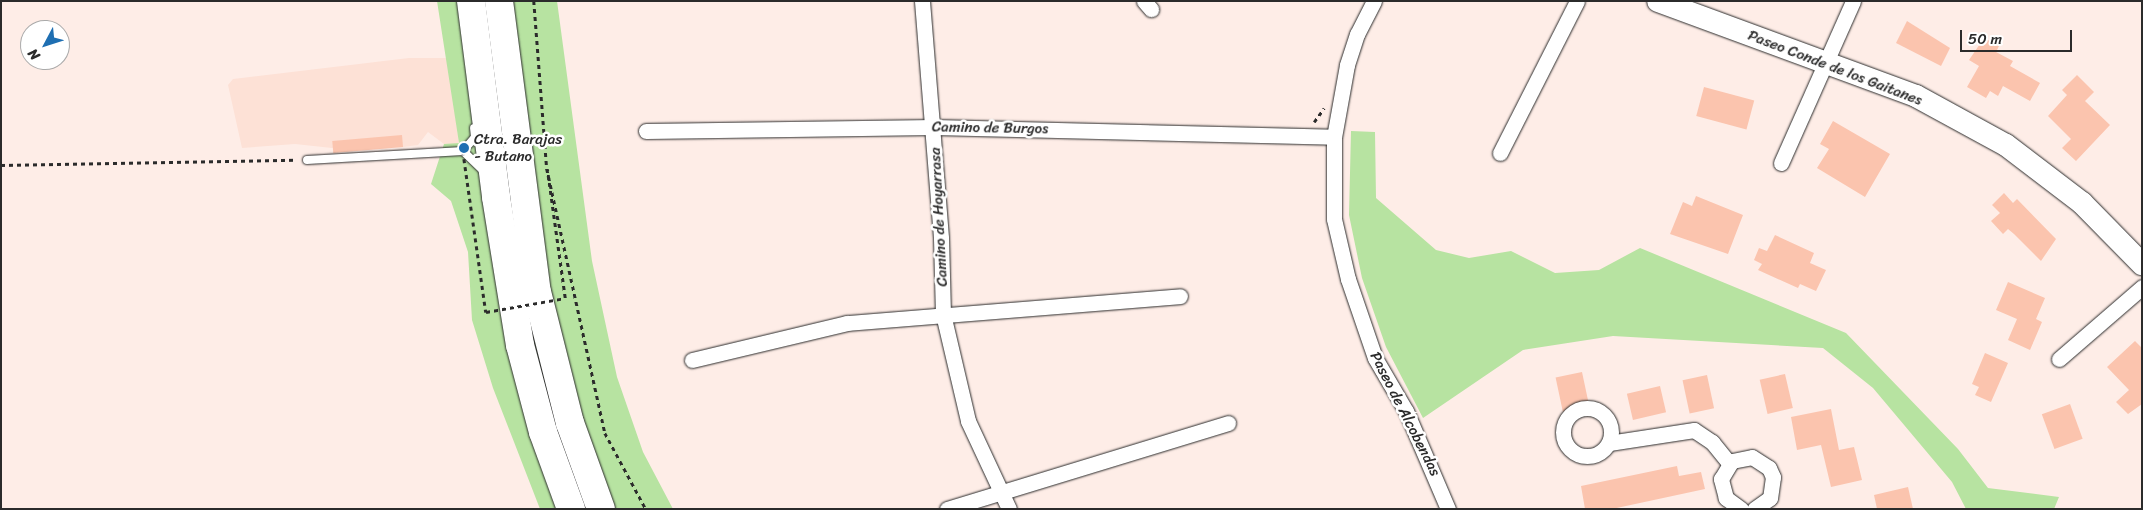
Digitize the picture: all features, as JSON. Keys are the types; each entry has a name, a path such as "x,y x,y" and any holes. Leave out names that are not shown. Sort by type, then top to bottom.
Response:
{"highway":[{"path":"471,1 496,197 520,344 543,432 571,509"},
{"path":"499,1 537,292 565,405 601,509"}],"street":[{"name":"Camino de Hoyarrasa","path":"922,1 934,127 943,314 968,421 1008,509"},
{"name":"Paseo de Alcobendas","path":"1374,1 1357,34 1347,65 1334,137 1334,219 1348,279 1376,358 1406,411 1448,509"},
{"path":"1500,153 1576,1"},
{"name":"Paseo Conde de los Gaitanes","path":"1658,1 1916,96 2006,145 2082,203 2142,264"},
{"path":"1781,163 1853,1"},
{"name":"Camino de Burgos","path":"646,131 934,127 1334,137"},
{"path":"2059,358 2142,287"},
{"path":"692,360 847,323 1180,296"},
{"path":"947,509 1228,423"},
{"path":"1609,444 1694,430 1712,442 1730,464"},
{"path":"1736,508 1721,489 1721,479 1730,464 1752,457 1769,468 1773,488 1770,498 1754,509"}],"lane":[{"path":"469,68 468,50 476,41"},
{"path":"463,151 475,137 474,120"},
{"path":"307,160 463,151 486,172 496,197"}],"path":[{"path":"463,151 486,312 565,298 547,169 534,1"},
{"path":"1,165 307,160"},
{"path":"547,169 605,433 646,509"}],"shaded area":[{"path":"409,58 448,58 459,144 444,144 428,132 418,145 403,147 332,148 295,144 242,148 228,85 233,79"}],"green space":[{"path":"437,1 557,1 592,261 617,377 643,452 673,509 540,509 493,388 472,320 468,252 451,201 431,184 444,144 459,143"},
{"path":"1351,131 1375,132 1376,198 1436,250 1469,258 1511,251 1555,273 1599,270 1640,248 1846,333 1958,449 1988,488 2059,497 2054,509 1966,509 1952,482 1873,388 1823,348 1613,336 1523,350 1423,418 1386,347 1362,278 1349,215"}],"building":[{"path":"1907,21 1950,48 1941,66 1896,43"},
{"path":"1984,38 1999,46 1996,52 2013,61 2010,66 2040,83 2030,101 2003,86 1998,96 1990,91 1986,98 1967,87 1979,66 1969,60"},
{"path":"2077,75 2094,92 2085,101 2110,125 2076,161 2062,148 2071,139 2048,116 2067,95 2062,90"},
{"path":"1704,87 1754,100 1746,129 1696,116"},
{"path":"1833,121 1890,154 1865,197 1817,168 1829,149 1820,144"},
{"path":"402,135 403,147 333,153 332,141"},
{"path":"2004,193 2013,203 2017,199 2056,239 2041,261 2008,229 2003,234 1991,221 2000,213 1992,205"},
{"path":"1696,196 1743,215 1728,254 1670,234 1683,202 1692,206"},
{"path":"1775,235 1814,253 1810,263 1826,270 1816,291 1800,284 1798,288 1758,270 1762,264 1754,260 1759,248 1767,251"},
{"path":"2008,282 2045,298 2036,319 2042,322 2030,350 2008,340 2017,319 1996,310"},
{"path":"2135,341 2142,348 2142,404 2128,414 2116,402 2129,390 2107,367"},
{"path":"1985,353 2008,363 1991,402 1975,395 1979,387 1972,384"},
{"path":"1582,372 1589,406 1563,412 1556,378"},
{"path":"1785,374 1793,408 1768,414 1760,380"},
{"path":"1707,375 1714,408 1690,413 1683,380"},
{"path":"1660,386 1666,412 1633,420 1627,394"},
{"path":"2070,404 2083,439 2054,449 2042,414"},
{"path":"1831,409 1839,450 1854,447 1862,480 1831,487 1821,445 1797,450 1791,417"},
{"path":"1677,466 1679,476 1701,472 1705,489 1612,509 1585,509 1581,486"},
{"path":"1908,487 1913,509 1877,509 1874,495"}],"place":[{"name":"Ctra. Barajas - Butano","path":"464,148"}]}
